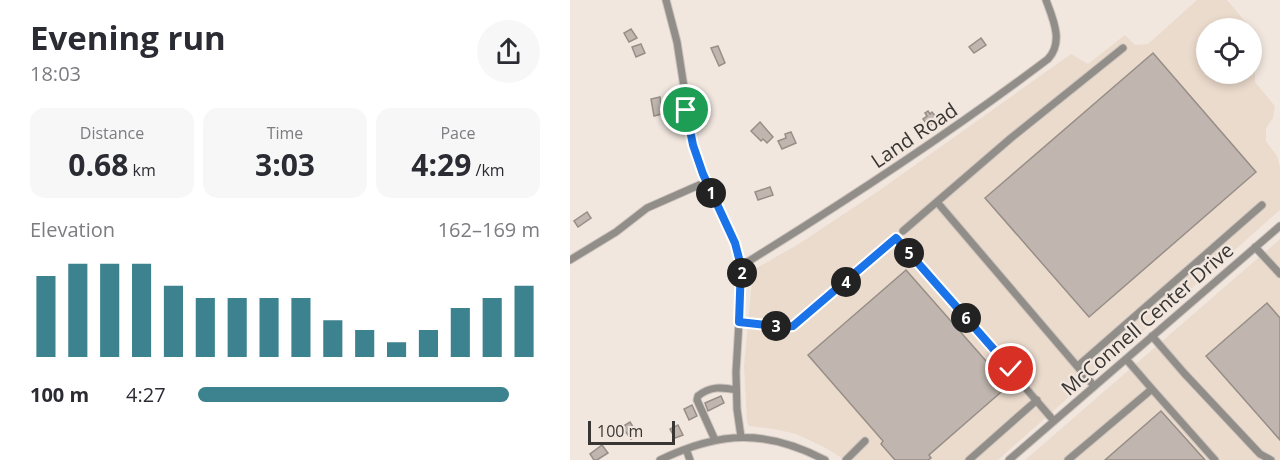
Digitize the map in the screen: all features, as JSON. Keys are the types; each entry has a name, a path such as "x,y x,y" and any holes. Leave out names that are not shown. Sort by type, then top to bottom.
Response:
{"street":[{"path":"666,0 677,42 693,145 706,182 735,243 741,266 736,390 741,437"},
{"name":"Land Road","path":"741,266 944,135 1048,59 1055,49 1057,38 1046,0"},
{"path":"903,231 1011,138 1123,48"},
{"path":"570,260 616,232 647,208 706,182"},
{"path":"937,202 1094,386"},
{"path":"1078,366 1262,205"},
{"name":"McConnell Center Drive","path":"1009,460 1280,226"},
{"path":"739,322 793,326 896,238 1054,421"},
{"path":"1255,247 1280,274"},
{"path":"1152,336 1260,454 1271,460"},
{"path":"1126,359 1215,460"},
{"path":"715,440 697,400 698,396 711,388 736,390"},
{"path":"1068,460 1152,389"},
{"path":"969,460 1037,400"},
{"path":"660,460 715,440 741,437 778,440 801,447 825,460"},
{"path":"846,460 865,441"},
{"path":"686,449 690,460"}],"shaded area":[{"path":"1197,0 1227,0 1242,18 1196,18 1196,84 1257,84 1275,106 1273,118 1266,128 1266,141 1277,156 1280,167 1280,210 998,460 845,460 796,434 749,426 744,366 753,270 797,245 877,192 1071,54 1088,64 1125,35 1135,45 1148,44"},
{"path":"1280,239 1280,460 1025,460"}],"building":[{"path":"631,29 637,38 629,42 624,33"},
{"path":"981,38 986,45 974,53 969,47"},
{"path":"641,44 645,53 636,57 632,47"},
{"path":"718,46 725,63 719,66 711,48"},
{"path":"1153,53 1256,172 1089,317 985,198"},
{"path":"660,97 662,114 654,116 651,99"},
{"path":"928,111 937,118 929,127 923,119 927,116 925,113"},
{"path":"760,122 773,137 767,143 763,139 761,141 751,131"},
{"path":"791,132 796,143 782,149 778,141 786,138 785,134"},
{"path":"770,187 773,195 758,200 755,192"},
{"path":"587,212 591,218 578,227 574,221"},
{"path":"906,270 1008,386 929,455 931,458 928,460 895,460 881,444 883,441 808,355"},
{"path":"1267,303 1280,318 1280,440 1206,356"},
{"path":"721,396 724,403 708,411 705,403"},
{"path":"692,405 697,416 689,420 684,409"},
{"path":"1161,411 1205,460 1105,460"},
{"path":"630,422 638,435 631,439 622,427"},
{"path":"678,425 683,435 675,438 670,429"},
{"path":"602,445 608,453 594,460 590,454"}],"route":[{"path":"686,110 693,145 703,174 735,243 741,266 739,322 784,327 799,323 896,238 1011,369"}]}
